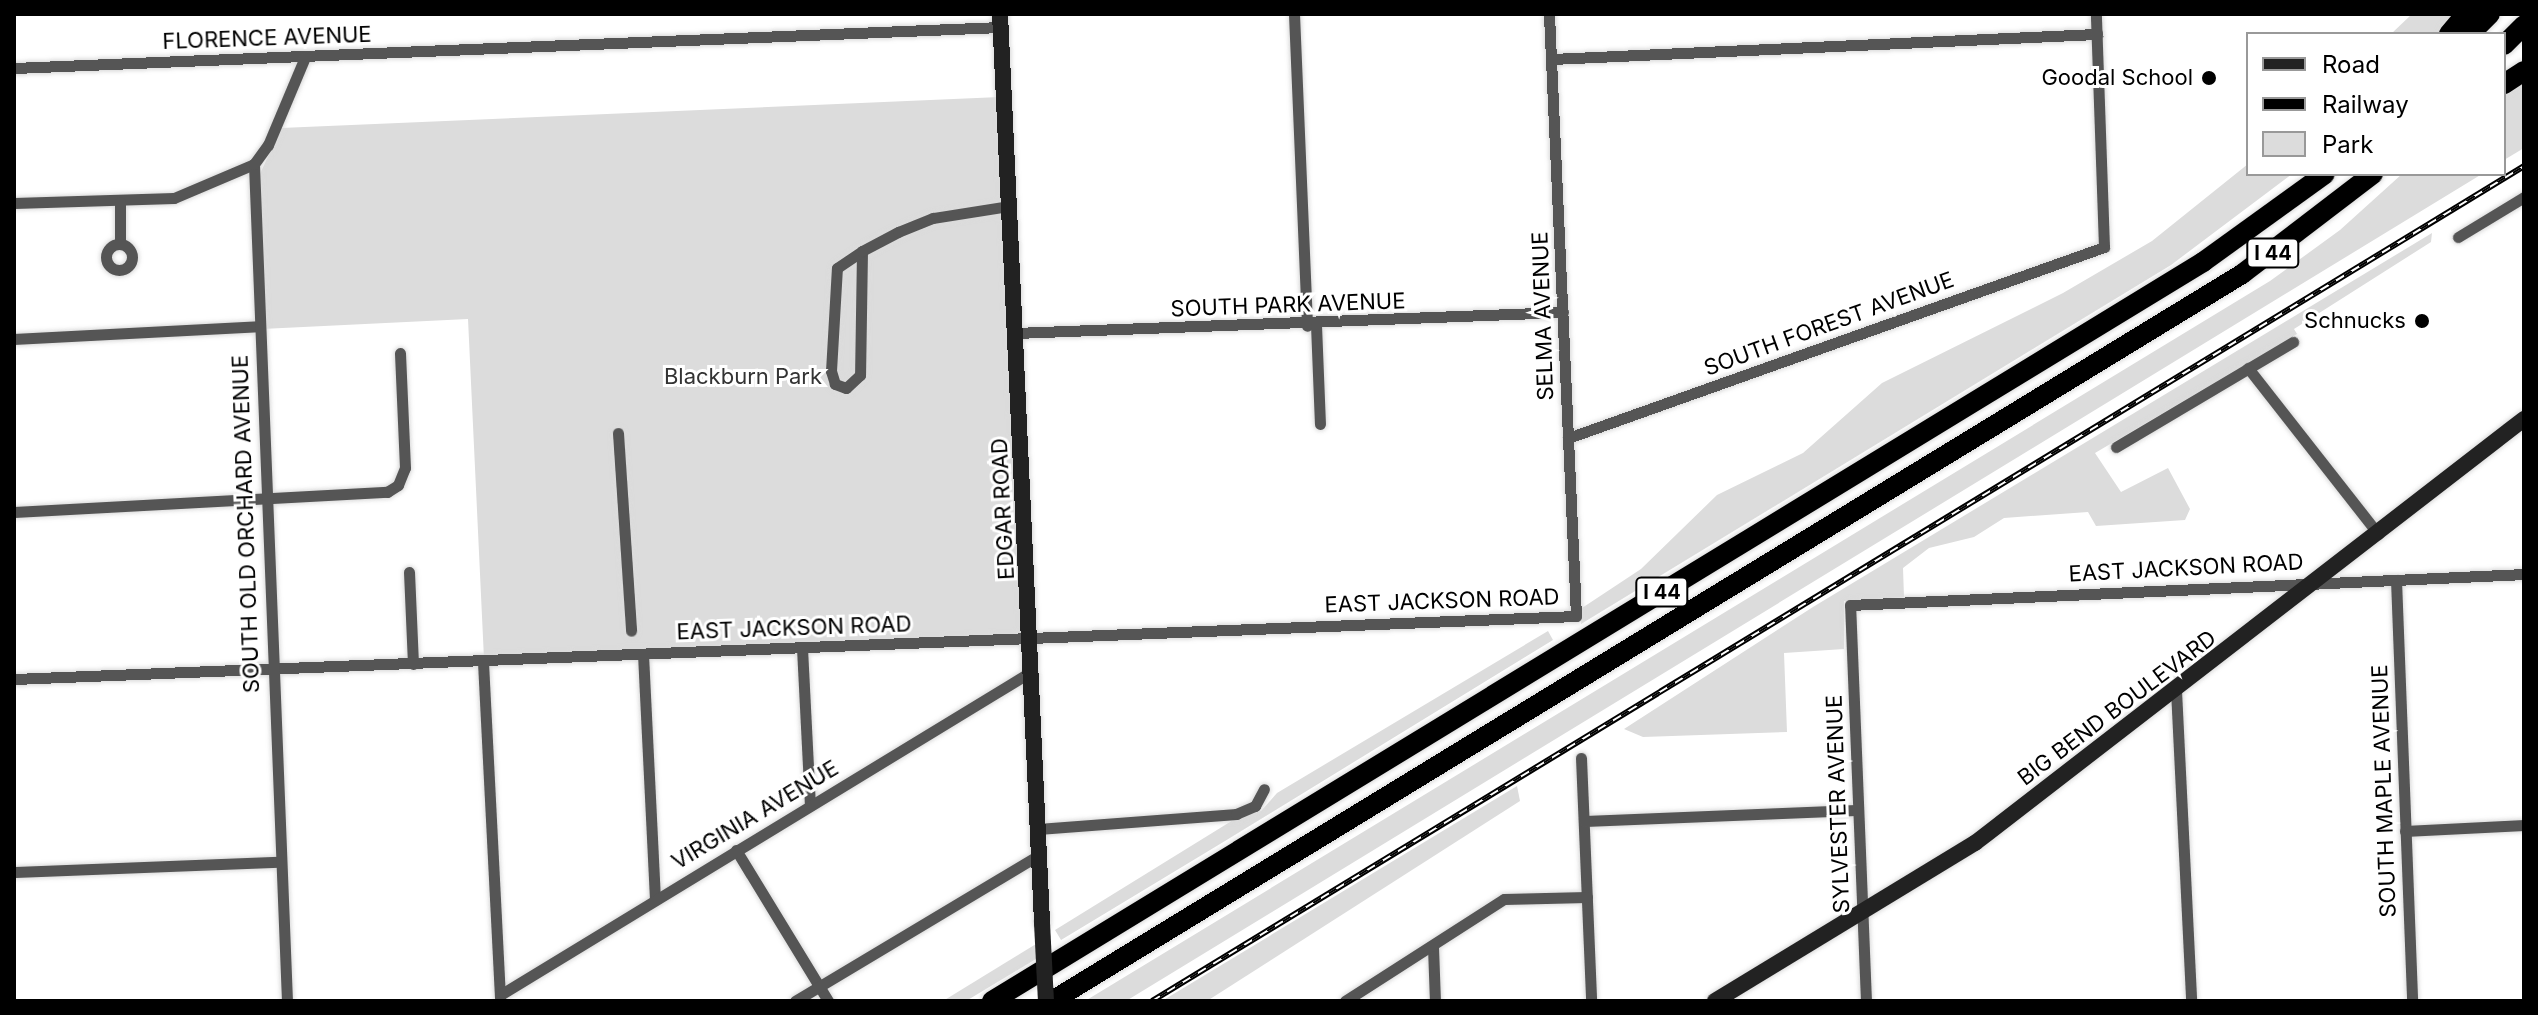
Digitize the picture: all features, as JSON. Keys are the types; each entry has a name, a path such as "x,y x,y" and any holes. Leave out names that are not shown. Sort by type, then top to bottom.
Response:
{"highway":[{"path":"2451,32 2466,14"},
{"path":"2472,32 2490,14"},
{"path":"2506,43 2524,25"},
{"path":"2506,83 2524,71"},
{"name":"I 44","path":"992,1001 2179,277 2250,232 2322,176"},
{"name":"I 44","path":"1049,1001 2193,305 2288,243 2366,180"}],"main road":[{"name":"EDGAR ROAD","path":"1000,21 1042,923 1049,1001"},
{"name":"BIG BEND BOULEVARD","path":"1715,1001 1975,843 2524,419"}],"street":[{"path":"1294,14 1311,325 1320,424"},
{"name":"SELMA AVENUE","path":"1549,14 1576,616"},
{"path":"1552,59 2097,34 2096,14"},
{"name":"FLORENCE AVENUE","path":"14,68 305,57 1000,21"},
{"name":"SOUTH FOREST AVENUE","path":"1568,438 2104,247 2097,34"},
{"path":"14,203 174,198 254,164 268,145 305,57"},
{"name":"SOUTH OLD ORCHARD AVENUE","path":"254,164 287,1001"},
{"path":"2458,237 2524,197"},
{"path":"120,202 120,243"},
{"path":"862,251 866,266 860,375 857,383 846,388 835,384 831,371 837,268 862,251 933,218 1009,206"},
{"name":"SOUTH PARK AVENUE","path":"1015,333 1311,325 1563,312"},
{"path":"14,339 258,326"},
{"path":"2116,447 2293,342"},
{"path":"14,512 380,494 398,485 405,468 400,353"},
{"path":"2248,368 2378,534"},
{"path":"618,433 631,631"},
{"path":"409,572 413,664"},
{"name":"EAST JACKSON ROAD","path":"1850,605 2317,581 2524,574"},
{"name":"SOUTH MAPLE AVENUE","path":"2396,580 2412,1001"},
{"name":"SYLVESTER AVENUE","path":"1850,605 1866,1001"},
{"name":"EAST JACKSON ROAD","path":"14,679 1576,616"},
{"path":"802,648 810,805"},
{"path":"643,654 655,899"},
{"path":"483,662 500,998"},
{"name":"VIRGINIA AVENUE","path":"500,998 655,899 1032,671"},
{"path":"2176,690 2191,1001"},
{"path":"1581,758 1591,1001"},
{"path":"1038,829 1236,814 1255,806 1264,789"},
{"path":"1584,821 1857,810"},
{"path":"2405,831 2524,825"},
{"path":"736,850 828,1001"},
{"path":"795,1001 1039,855"},
{"path":"14,872 280,862"},
{"path":"1345,1001 1504,899 1587,897"},
{"path":"1433,947 1435,1001"}],"green space":[{"path":"2412,14 2461,14 2443,32 2393,32"},
{"path":"2524,77 2524,148 2506,159 2506,89"},
{"name":"Blackburn Park","path":"1000,97 1028,635 484,659 468,319 262,329 259,176 281,128"},
{"path":"2246,166 2246,176 2289,176 2171,265 1581,624 1582,608 1641,569 1717,495 1803,453 1882,383 2063,293 2152,241"},
{"path":"2400,176 2479,176 1126,1001 1085,1001 2270,281 2340,230"},
{"path":"2432,233 2431,242 2294,329 2297,334 2095,453 2121,492 2168,468 2190,509 2185,520 2096,526 2088,512 2004,518 1974,537 1929,548 1903,568 1904,597 1844,601 1844,649 1784,653 1787,732 1643,737 1624,729 1813,607"},
{"path":"1548,631 1553,640 1061,940 1055,930 1238,817 1261,811 1277,793"},
{"path":"1517,786 1520,801 1207,1001 1162,1001"},
{"path":"1036,944 1036,959 966,1001 943,1001"}],"railway":[{"path":"1152,1001 2524,166"}],"place":[{"name":"Goodal School","path":"2209,78"},
{"name":"Schnucks","path":"2422,321"}]}
